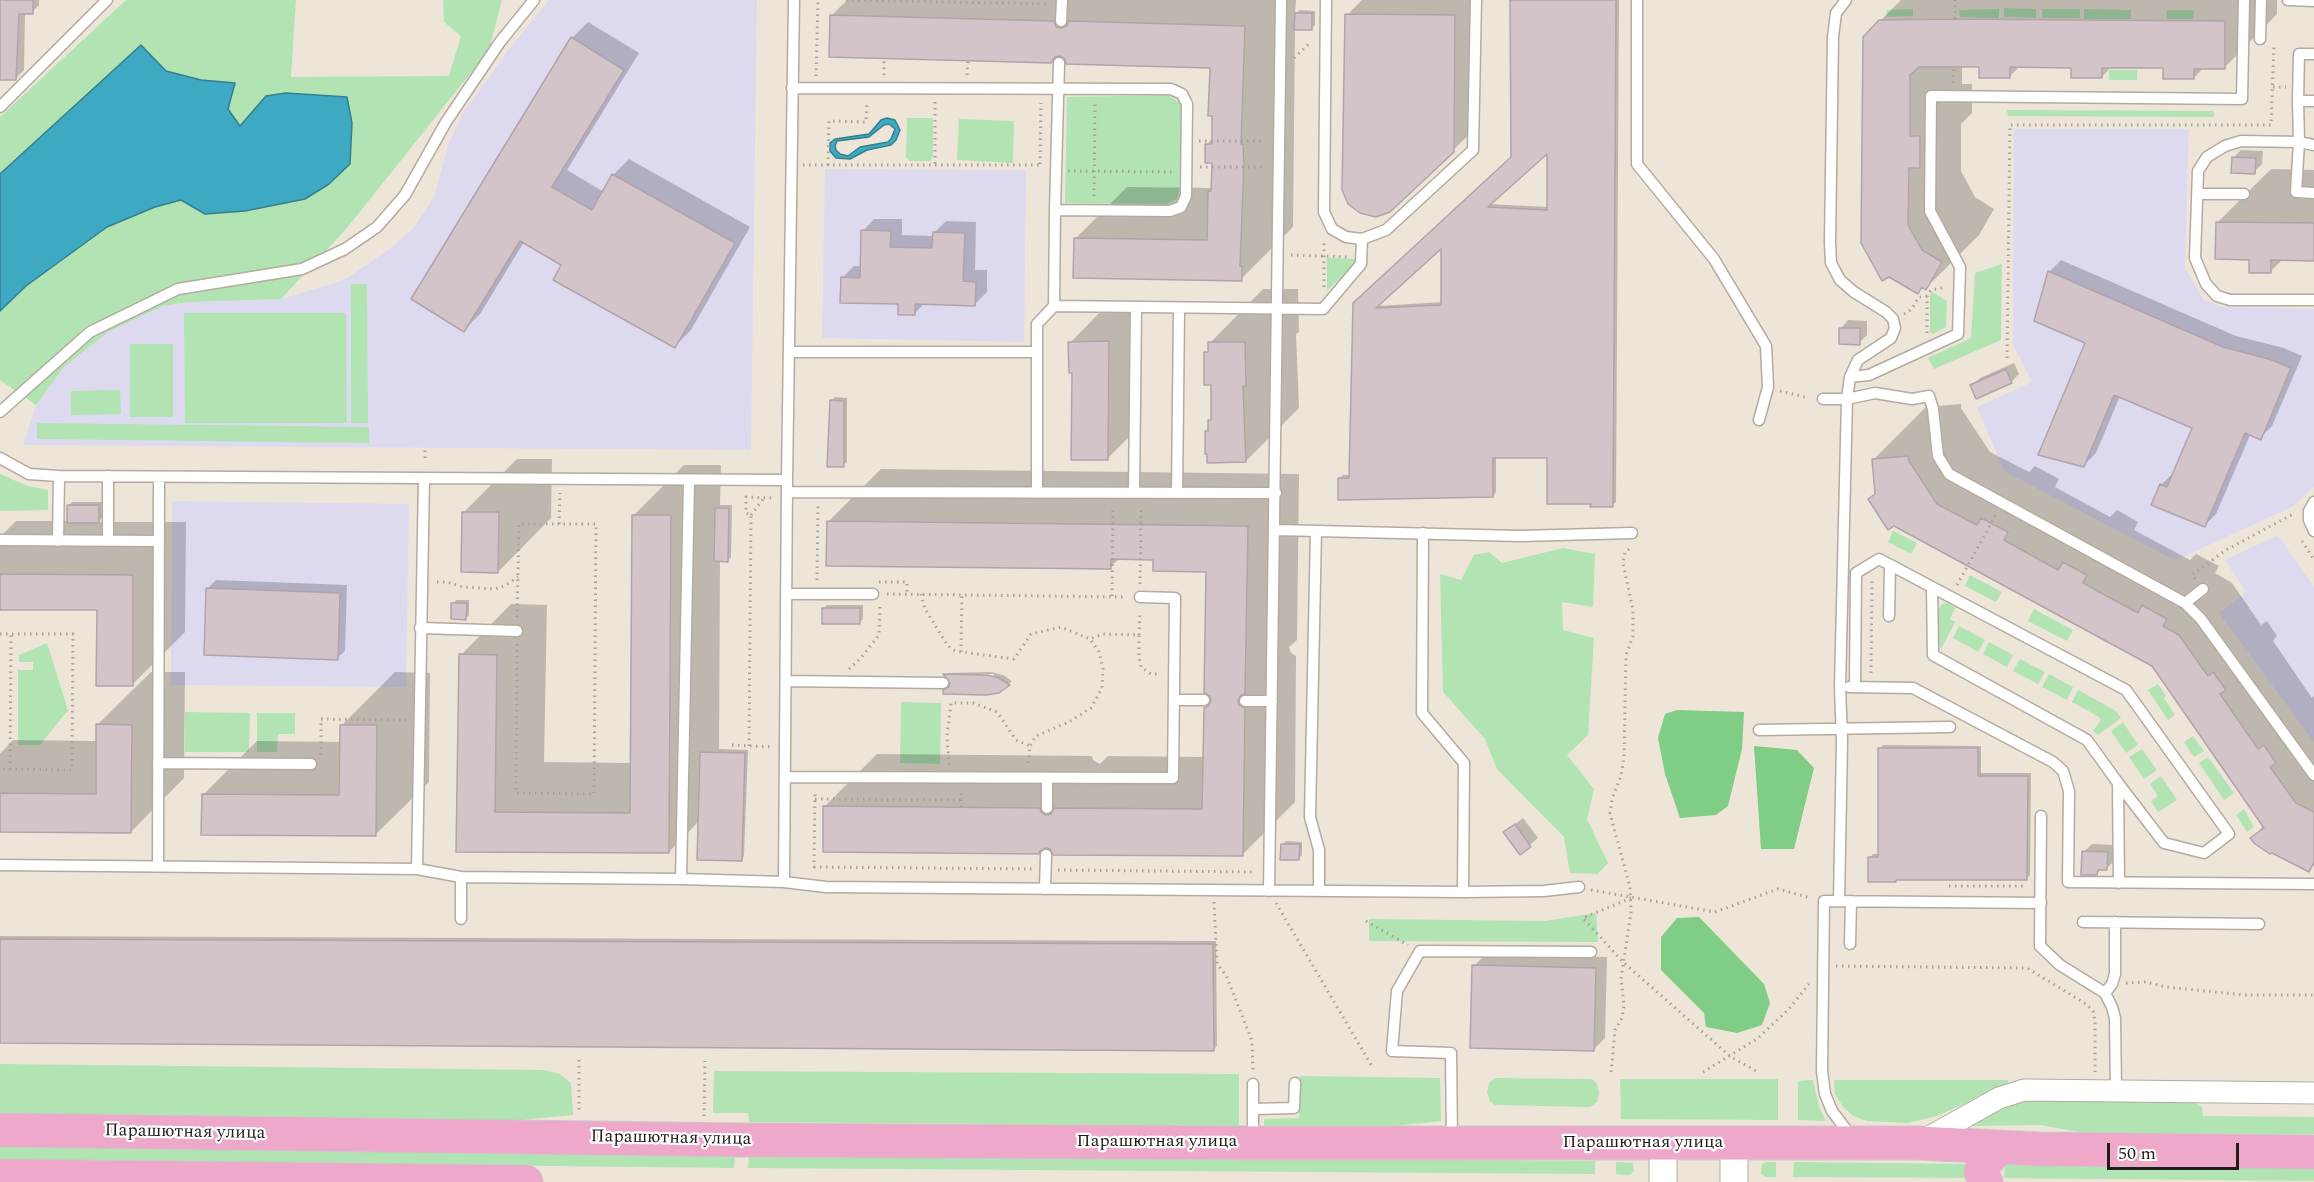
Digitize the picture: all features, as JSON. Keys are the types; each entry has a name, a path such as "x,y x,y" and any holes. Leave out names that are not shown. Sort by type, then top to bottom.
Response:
{"main road":[{"name":"Парашютная улица","path":"0,1130 1253,1143 1918,1143 2000,1147 2314,1152"},
{"path":"1986,1182 1981,1172 1984,1164 2000,1147"},
{"path":"0,1176 90,1180 526,1182"}],"street":[{"path":"1918,1143 1999,1098 2025,1090 2314,1093"},
{"path":"1663,1143 1663,1182"},
{"path":"1734,1143 1734,1182"}],"lane":[{"path":"0,107 107,0"},
{"path":"0,412 90,332 100,327 178,289 302,269 345,249 377,227 405,195 446,122 500,42 534,0"},
{"path":"784,882 794,0"},
{"path":"1269,891 1276,530 1276,309 1281,0"},
{"path":"1326,0 1324,212 1332,229 1346,237 1362,239 1386,230 1473,150 1476,0"},
{"path":"1637,0 1637,164 1714,259 1766,346 1768,387 1759,420"},
{"path":"1839,901 1840,687 1847,399 1850,376 1858,360 1891,338 1895,328 1893,319 1886,312 1854,292 1840,280 1832,263 1830,242 1833,37 1836,13 1846,0"},
{"path":"1850,376 1869,375 1958,334 1960,267 1930,211 1931,96 2242,99 2244,0"},
{"path":"2260,39 2261,0"},
{"path":"2288,0 2314,1"},
{"path":"1061,2 1061,21"},
{"path":"2314,54 2299,54 2299,142 2296,192 2314,193"},
{"path":"1037,492 1037,324 1054,306 1059,63"},
{"path":"792,88 1171,89 1182,94 1187,104 1187,141 1186,196 1181,207 1170,211 1055,210"},
{"path":"2298,101 2314,101"},
{"path":"2314,145 2299,142 2241,141 2225,146 2206,157 2198,171 2195,258 2206,284 2217,296 2230,300 2314,300"},
{"path":"2197,194 2244,194"},
{"path":"1054,306 1323,309 1328,300 1361,264 1362,239"},
{"path":"1136,308 1138,493"},
{"path":"1177,493 1179,309"},
{"path":"789,352 1037,352"},
{"path":"1823,399 1847,399 1875,393 1912,399 1929,396 1933,409 1938,456 1942,466 1959,481 2185,603 2201,619 2314,775"},
{"path":"0,458 29,474 59,476 689,481 787,486 818,492 1276,493"},
{"path":"58,541 59,476"},
{"path":"108,476 108,541"},
{"path":"158,865 159,477"},
{"path":"417,868 423,478"},
{"path":"681,879 689,481"},
{"path":"2314,502 2309,511 2309,520 2314,531"},
{"path":"1276,530 1520,536 1632,533"},
{"path":"1316,531 1310,817 1319,850 1319,891"},
{"path":"1423,533 1422,713 1464,764 1463,892"},
{"path":"0,540 159,541"},
{"path":"1855,686 1856,573 1879,559 1932,587 1950,597 2126,690 2229,834 2204,853 2164,843 2087,740 1933,655 1932,587"},
{"path":"1889,616 1890,565"},
{"path":"2185,603 2202,589"},
{"path":"786,594 877,594"},
{"path":"785,777 1173,778 1175,598 1140,597"},
{"path":"420,628 517,631"},
{"path":"786,681 943,683"},
{"path":"1840,687 1913,688 2053,762 2063,771 2069,791 2068,882 2314,884"},
{"path":"1175,700 1204,700"},
{"path":"1245,701 1272,701"},
{"path":"1759,730 1950,727"},
{"path":"158,763 311,764"},
{"path":"1047,778 1047,808"},
{"path":"2118,783 2119,883"},
{"path":"2040,816 2040,946 2060,965 2105,993 2115,1018 2116,1090"},
{"path":"1045,889 1046,855"},
{"path":"0,865 417,868 462,877 681,879 784,882 814,886 1463,892 1544,891 1579,887"},
{"path":"461,919 462,877"},
{"path":"1855,1143 1832,1111 1825,1095 1822,1071 1824,901 2041,903"},
{"path":"1850,945 1851,901"},
{"path":"2083,922 2259,924"},
{"path":"2105,993 2112,984 2115,974 2115,922"},
{"path":"1452,1143 1451,1053 1392,1051 1396,991 1420,951 1591,952"},
{"path":"1253,1109 1294,1108 1295,1083"},
{"path":"1253,1084 1253,1143"}],"path":[{"path":"816,88 818,0"},
{"path":"846,0 1061,2"},
{"path":"1955,0 1955,19"},
{"path":"1280,72 1326,28"},
{"path":"967,72 968,61"},
{"path":"2007,358 2010,125 2271,125 2273,71"},
{"path":"1094,211 1095,90"},
{"path":"828,165 829,121 866,122 867,101"},
{"path":"935,102 935,164"},
{"path":"1057,103 1105,102"},
{"path":"1040,164 1041,103"},
{"path":"1187,141 1279,141"},
{"path":"814,165 1040,164 1050,170 1175,172 1175,162"},
{"path":"1186,166 1278,167"},
{"path":"1328,300 1324,295 1324,241 1332,229"},
{"path":"1277,255 1361,257"},
{"path":"1927,338 1927,297 1931,290 1959,285"},
{"path":"1911,310 1919,297 1927,297"},
{"path":"1768,387 1795,396 1823,399"},
{"path":"425,448 425,458"},
{"path":"817,594 818,492"},
{"path":"1112,597 1114,493"},
{"path":"1138,493 1139,656 1141,667 1150,674 1174,675"},
{"path":"751,515 746,513 746,497 775,498"},
{"path":"749,746 751,515 764,498"},
{"path":"559,503 559,524"},
{"path":"1950,597 2002,504"},
{"path":"2202,589 2192,575 2226,550 2295,513 2299,507"},
{"path":"519,524 596,524 594,794 516,793 518,577 519,524"},
{"path":"1611,1072 1615,1030 1622,1018 1624,1005 1621,979 1631,898 1623,857 1610,813 1624,758 1626,655 1633,636 1633,610 1623,563 1625,552 1637,543 1632,533"},
{"path":"1871,687 1873,562"},
{"path":"422,582 447,582 463,587 495,589 518,577"},
{"path":"834,682 861,658 879,635 877,594 1140,597"},
{"path":"921,594 925,609 943,638 955,651 1014,659 1031,634 1061,627 1090,639 1099,652 1103,669 1102,688 1091,708 1069,722 1036,736 1030,746 1026,778"},
{"path":"961,652 962,595"},
{"path":"0,634 73,634 72,770 0,769"},
{"path":"10,769 11,634"},
{"path":"1090,639 1103,634 1139,634"},
{"path":"948,778 950,757 947,735 951,703 973,703 998,712 1016,740 1030,746"},
{"path":"732,745 785,747"},
{"path":"814,886 815,777"},
{"path":"815,799 961,798 961,807"},
{"path":"1946,886 2041,886"},
{"path":"1579,887 1715,912 1778,889 1824,901"},
{"path":"1214,891 1217,964 1226,975 1252,1041 1253,1067"},
{"path":"1269,891 1373,1068"},
{"path":"1631,898 1583,918 1623,962 1731,1057 1758,1072"},
{"path":"1366,921 1420,951"},
{"path":"1703,1072 1731,1057 1757,1039 1789,1009 1823,966 2027,968 2086,1004 2092,1011 2095,1021 2095,1072"},
{"path":"2112,984 2146,982 2166,987 2245,995 2314,996"},
{"path":"579,1060 579,1117"},
{"path":"704,1118 705,1061"}],"shaded area":[{"path":"549,0 757,0 751,450 23,445 36,405 63,368 108,332 163,306 189,302 281,299 344,280 391,248 414,227 434,197 449,142 463,113 510,48"},
{"path":"2014,129 2189,129 2185,268 2204,300 2222,307 2314,309 2314,487 2292,507 2175,559 2004,471 1977,407 2032,382 2013,345"},
{"path":"825,169 1026,170 1024,342 822,338"},
{"path":"172,501 409,504 406,687 171,685"},
{"path":"2278,535 2314,587 2314,742 2219,613 2246,592 2225,560"}],"green space":[{"path":"126,0 296,0 291,77 449,76 461,36 444,22 443,0 502,0 489,50 347,228 281,299 189,302 163,306 108,332 63,368 36,405 0,380 0,117"},
{"path":"2004,8 2036,9 2036,18 2004,17"},
{"path":"1913,9 1913,16 1887,17 1886,10"},
{"path":"1999,9 1999,18 1960,17 1959,10"},
{"path":"2042,9 2080,9 2080,18 2042,18"},
{"path":"2084,9 2131,10 2131,19 2084,19"},
{"path":"2167,10 2194,10 2193,19 2167,19"},
{"path":"2109,70 2137,70 2137,80 2109,80"},
{"path":"1169,95 1180,103 1182,109 1177,199 1166,204 1065,203 1067,97"},
{"path":"2007,110 2214,111 2214,117 2008,116"},
{"path":"907,118 933,118 933,156 930,161 910,161 906,157"},
{"path":"959,119 1014,121 1013,163 957,160"},
{"path":"1327,258 1359,259 1358,263 1327,290"},
{"path":"2002,264 2001,340 1934,369 1928,358 1971,338 1975,273"},
{"path":"351,284 367,284 368,423 351,423"},
{"path":"1932,292 1947,301 1946,327 1933,334 1930,332"},
{"path":"184,313 346,313 347,423 185,423"},
{"path":"130,344 173,344 173,417 130,417"},
{"path":"120,390 121,414 71,415 71,391"},
{"path":"37,423 369,427 369,443 37,439"},
{"path":"0,474 28,486 48,490 48,510 0,511"},
{"path":"1893,531 1917,543 1911,554 1888,542"},
{"path":"1563,548 1595,554 1593,607 1562,602 1563,630 1594,638 1588,735 1567,755 1594,789 1587,819 1608,863 1598,874 1570,873 1564,837 1497,769 1485,739 1443,692 1440,574 1461,580 1474,555 1489,552 1502,563"},
{"path":"1970,575 2002,592 1996,602 1965,586"},
{"path":"1948,603 1955,608 1950,619 1955,622 1941,649 1939,609 1942,604"},
{"path":"2034,609 2073,630 2067,641 2028,621"},
{"path":"1959,626 1985,640 1978,652 1953,638"},
{"path":"1989,642 2013,655 2007,667 1983,654"},
{"path":"47,643 68,710 40,745 18,745 18,670 33,670 33,662 19,662 19,655"},
{"path":"2020,659 2045,672 2038,684 2013,671"},
{"path":"2049,674 2073,687 2067,700 2042,687"},
{"path":"2158,684 2175,715 2168,720 2148,690"},
{"path":"2078,690 2116,711 2121,718 2098,735 2096,734 2093,731 2101,720 2099,717 2072,702"},
{"path":"901,702 941,703 940,764 900,763"},
{"path":"1677,710 1744,712 1742,749 1728,806 1716,815 1680,818 1665,774 1658,738 1665,714"},
{"path":"185,712 250,713 249,752 185,752"},
{"path":"257,713 295,713 295,734 278,734 277,752 257,752"},
{"path":"2123,722 2138,745 2126,753 2111,731"},
{"path":"2193,736 2204,751 2194,757 2184,742"},
{"path":"1754,746 1797,750 1814,768 1794,849 1761,849"},
{"path":"2142,749 2157,770 2144,779 2129,757"},
{"path":"2208,757 2234,793 2224,800 2199,763"},
{"path":"2161,776 2177,800 2158,812 2151,801 2158,796 2150,784"},
{"path":"2244,809 2254,827 2247,832 2236,815"},
{"path":"1596,913 1598,942 1369,941 1369,919 1545,921"},
{"path":"1699,917 1764,984 1770,1003 1762,1025 1737,1033 1706,1027 1704,1013 1661,970 1661,937 1677,918"},
{"path":"0,1064 544,1070 560,1074 571,1083 573,1115 510,1121 0,1116"},
{"path":"714,1071 1239,1074 1239,1126 749,1122 748,1113 713,1113"},
{"path":"1300,1076 1440,1078 1441,1121 1394,1126 1264,1127 1264,1119 1299,1118"},
{"path":"1495,1078 1592,1079 1597,1084 1599,1093 1597,1102 1590,1107 1495,1105 1490,1101 1487,1093 1489,1083"},
{"path":"1620,1079 1778,1079 1778,1120 1621,1119"},
{"path":"1813,1080 1819,1107 1826,1121 1798,1120 1798,1081"},
{"path":"1834,1080 2008,1080 2008,1084 1937,1116 1908,1123 1867,1121 1853,1116 1843,1107 1835,1094"},
{"path":"2033,1100 2194,1101 2202,1107 2203,1116 2314,1117 2314,1134 2085,1133 2040,1125 1971,1126 1997,1109"},
{"path":"0,1147 735,1155 734,1168 0,1160"},
{"path":"749,1155 1595,1161 1595,1174 748,1168"},
{"path":"1616,1162 1633,1163 1634,1171 1630,1175 1616,1174"},
{"path":"1776,1162 1776,1177 1766,1177 1761,1174 1762,1164"},
{"path":"1794,1162 1967,1164 1966,1178 1793,1177"},
{"path":"2005,1164 2314,1167 2314,1181 2004,1178"}],"water":[{"path":"141,45 166,71 201,80 235,83 228,109 240,126 266,96 286,93 347,97 352,123 350,164 329,184 305,199 245,211 205,214 181,200 155,207 107,227 26,286 0,311 0,174"},
{"path":"887,118 895,120 900,130 891,145 867,150 850,159 836,158 830,151 830,143 835,139 869,134 881,120","holes":["889,124 895,129 888,142 860,147 848,156 836,150 837,141 869,137 884,125"]}],"building":[{"path":"0,0 33,0 33,14 19,14 16,80 0,80"},
{"path":"1510,0 1616,0 1613,507 1590,507 1591,504 1547,504 1547,458 1493,458 1493,497 1338,500 1338,478 1349,478 1353,303 1511,157","holes":["1547,154 1547,210 1488,207","1441,249 1441,305 1376,308"]},
{"path":"1295,13 1312,13 1312,30 1294,30"},
{"path":"1345,14 1455,15 1454,152 1390,212 1376,217 1360,213 1348,204 1342,190"},
{"path":"830,15 1054,21 1056,27 1061,28 1067,26 1068,21 1245,26 1241,144 1243,144 1244,163 1240,266 1242,266 1242,281 1073,278 1074,238 1207,240 1208,191 1211,191 1212,163 1205,163 1205,144 1212,144 1212,116 1208,116 1210,68 1066,64 1065,59 1060,56 1055,57 1051,63 829,57"},
{"path":"1879,20 2225,21 2225,69 2194,69 2194,79 2163,79 2163,68 2102,68 2102,78 2071,78 2071,68 2010,67 2010,78 1979,78 1979,67 1919,67 1910,75 1910,136 1920,136 1920,168 1909,168 1908,225 1922,250 1942,262 1926,290 1922,287 1918,294 1889,277 1882,281 1861,243 1863,37"},
{"path":"571,37 624,70 552,187 592,210 612,174 735,243 675,348 553,280 561,265 520,241 464,332 411,299"},
{"path":"2232,157 2256,158 2255,174 2231,173"},
{"path":"2216,222 2314,223 2314,261 2271,260 2271,273 2249,273 2249,260 2215,259"},
{"path":"861,230 891,231 890,247 932,248 933,232 965,233 963,281 976,282 975,306 915,304 915,315 898,315 898,304 840,303 841,277 860,278"},
{"path":"2048,271 2223,347 2272,360 2291,368 2261,440 2245,433 2205,527 2151,505 2160,484 2167,487 2192,428 2114,395 2084,467 2038,455 2085,343 2034,321"},
{"path":"1839,328 1860,328 1860,345 1839,344"},
{"path":"1109,341 1108,460 1071,460 1072,373 1069,373 1068,342"},
{"path":"1208,342 1245,342 1246,386 1243,386 1246,462 1207,463 1205,431 1208,431 1208,420 1211,420 1211,385 1204,385 1204,352 1208,352"},
{"path":"2006,369 2012,383 1976,399 1970,385"},
{"path":"830,400 844,401 844,467 827,467"},
{"path":"1908,456 1937,504 1977,525 1981,518 2008,532 2004,540 2058,570 2063,562 2087,575 2083,583 2138,613 2142,605 2167,619 2163,626 2179,635 2208,676 2213,672 2226,690 2220,694 2258,749 2264,745 2276,763 2270,767 2296,803 2314,812 2314,862 2309,872 2270,854 2250,838 2264,828 2152,666 1894,526 1888,530 1868,499 1875,494 1872,459"},
{"path":"67,505 99,505 99,523 67,523"},
{"path":"715,508 729,508 728,562 714,561"},
{"path":"462,512 499,512 498,573 461,572"},
{"path":"632,515 671,515 669,853 456,852 459,654 497,655 495,812 630,813"},
{"path":"827,521 1248,526 1245,694 1241,695 1238,700 1239,705 1245,708 1243,856 1053,855 1050,849 1046,848 1039,854 823,852 823,806 1040,808 1041,812 1046,815 1051,814 1054,808 1202,809 1204,708 1211,701 1210,696 1204,693 1206,572 1153,571 1153,560 1111,559 1111,569 826,566"},
{"path":"0,574 133,575 133,686 96,686 97,610 0,610"},
{"path":"206,588 340,593 338,660 204,655"},
{"path":"451,603 467,603 466,620 451,619"},
{"path":"822,608 860,608 860,624 822,624"},
{"path":"943,674 987,675 999,678 1010,685 999,693 986,695 943,694 943,690 949,687 950,683"},
{"path":"96,724 132,725 131,833 0,832 0,793 96,794"},
{"path":"340,725 377,725 376,836 201,835 202,794 339,795"},
{"path":"1878,748 1978,748 1978,776 2028,776 2027,880 1868,882 1868,857 1878,857"},
{"path":"700,752 745,753 742,861 697,860"},
{"path":"1515,824 1531,847 1520,855 1503,832"},
{"path":"1281,844 1300,844 1299,860 1280,860"},
{"path":"2082,851 2108,852 2107,870 2098,870 2097,875 2081,875"},
{"path":"0,939 1213,944 1214,1051 0,1043"},
{"path":"1472,965 1596,968 1594,1051 1470,1048"}]}
